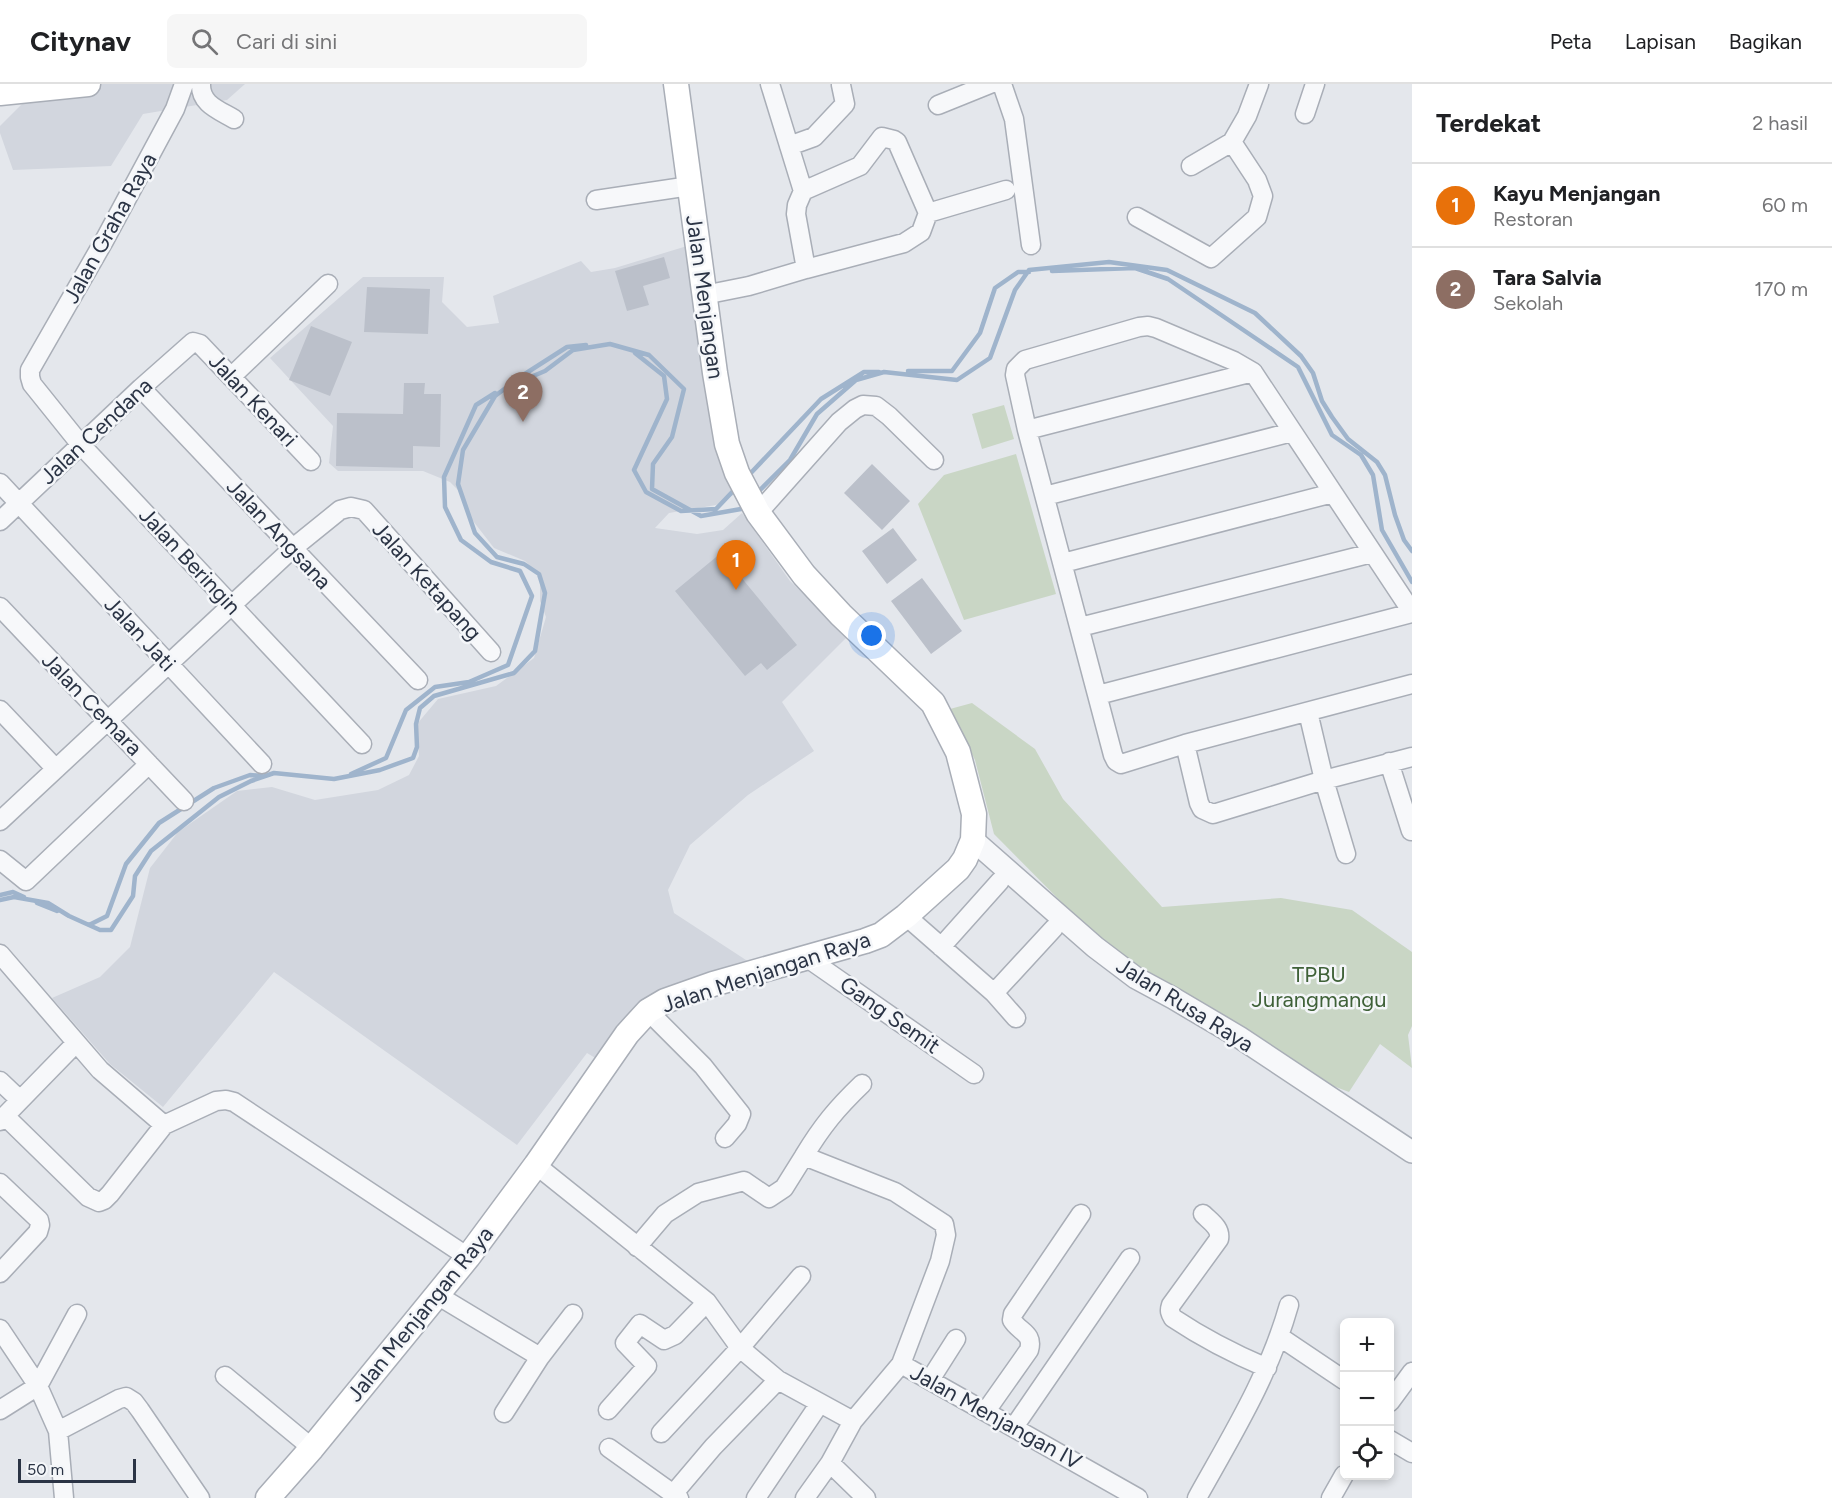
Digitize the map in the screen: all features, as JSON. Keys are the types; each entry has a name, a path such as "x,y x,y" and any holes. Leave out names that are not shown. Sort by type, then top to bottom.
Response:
{"main road":[{"path":"0,93 88,84"},
{"name":"Jalan Menjangan","path":"676,84 704,295 727,444 740,480 756,508"},
{"name":"Jalan Menjangan Raya","path":"268,1498 312,1448 468,1257 536,1165 627,1034 648,1011 665,1001 713,984 865,941 881,934 906,916 958,870 965,859 973,840 974,813 958,752 933,704 841,615 804,575 756,508"}],"street":[{"name":"Jalan Graha Raya","path":"30,370 176,110 184,84"},
{"path":"201,84 205,102 234,119"},
{"path":"770,84 803,191 796,214 806,269"},
{"path":"938,105 990,84"},
{"path":"1002,84 1014,119 1031,245"},
{"path":"1191,166 1232,142 1259,84"},
{"path":"1305,114 1316,84"},
{"path":"789,146 814,137 845,104 841,85"},
{"path":"704,295 748,286 904,243 921,232 928,213 897,142 882,137 860,166 803,191"},
{"path":"1137,217 1211,258 1257,217 1263,196 1257,180 1232,142"},
{"path":"596,200 690,186"},
{"path":"928,213 1006,190"},
{"path":"231,377 328,284"},
{"path":"1098,695 1412,613 1253,372 1148,326 1025,360 1020,364 1015,375 1027,430 1113,755 1121,764 1185,744 1412,684"},
{"name":"Jalan Kenari","path":"193,342 200,344 311,462"},
{"name":"Jalan Cendana","path":"0,521 193,342"},
{"name":"Jalan Beringin","path":"30,370 32,384 81,445 362,744"},
{"path":"1027,430 1253,372"},
{"name":"Jalan Angsana","path":"141,388 418,680"},
{"path":"756,508 839,422 864,405 876,406 890,416 933,460"},
{"path":"1045,496 1292,432"},
{"name":"Jalan Jati","path":"0,483 262,764"},
{"path":"1063,563 1333,493"},
{"name":"Jalan Ketapang","path":"292,548 340,510 351,507 364,510 491,652"},
{"path":"0,821 292,548"},
{"path":"1080,627 1372,553"},
{"name":"Jalan Cemara","path":"0,607 184,801"},
{"path":"0,710 56,769"},
{"path":"1308,712 1324,780 1346,854"},
{"path":"1185,744 1199,803 1202,809 1213,814 1324,780 1412,758"},
{"path":"1389,762 1411,831"},
{"path":"0,860 26,881 149,764"},
{"name":"Jalan Rusa Raya","path":"973,840 1095,947 1136,978 1239,1037 1412,1152"},
{"path":"941,947 1000,881"},
{"path":"906,916 994,993 1016,1018"},
{"path":"994,993 1054,928"},
{"path":"0,954 100,1070 164,1125"},
{"name":"Gang Semit","path":"806,957 974,1074"},
{"path":"648,1011 703,1066 741,1114 737,1124 724,1138"},
{"path":"76,1043 2,1118 88,1197 99,1202 104,1200 164,1125 216,1101 226,1100 234,1102 468,1257"},
{"path":"0,1081 20,1100"},
{"path":"637,1247 666,1214 698,1193 744,1181 769,1198 784,1188 822,1126 862,1084"},
{"path":"804,1156 895,1192 944,1224 946,1235 940,1261 902,1364"},
{"path":"536,1165 707,1302 740,1348 778,1380 854,1421"},
{"path":"0,1183 39,1220 40,1225 38,1232 0,1272"},
{"path":"986,1412 1029,1350 1031,1342 1028,1335 1012,1320 1014,1314 1082,1214"},
{"path":"1203,1214 1218,1228 1219,1239 1171,1305 1170,1314 1198,1335 1267,1368"},
{"path":"1014,1427 1131,1258"},
{"path":"661,1434 740,1348 801,1276"},
{"path":"437,1295 540,1357"},
{"path":"608,1410 647,1366 625,1343 640,1324 664,1340 675,1335 707,1302"},
{"path":"1197,1498 1259,1387 1280,1337 1289,1305"},
{"path":"0,1410 38,1386 77,1314"},
{"path":"504,1413 540,1357 573,1314"},
{"path":"0,1329 38,1386 57,1431 64,1498"},
{"path":"1280,1337 1340,1377"},
{"path":"930,1380 956,1339"},
{"name":"Jalan Menjangan IV","path":"805,1498 830,1463 854,1421 902,1364 1138,1498"},
{"path":"1399,1398 1412,1372"},
{"path":"225,1376 312,1448"},
{"path":"609,1448 676,1496 713,1447 778,1380"},
{"path":"57,1431 126,1397 140,1410 200,1498"},
{"path":"756,1498 820,1403"},
{"path":"1394,1443 1412,1453"},
{"path":"830,1463 866,1498"},
{"path":"1331,1498 1341,1480"}],"shaded area":[{"path":"42,84 245,84 227,100 143,114 111,166 13,170 0,133 0,126"},
{"path":"687,246 735,494 716,505 669,513 655,528 697,534 723,530 742,513 790,581 848,636 782,702 814,751 748,795 690,845 668,890 674,913 749,962 661,992 602,1062 587,1053 517,1145 274,972 163,1107 110,1064 52,998 100,977 130,947 150,868 178,832 237,791 272,787 315,800 378,790 409,775 419,756 417,724 438,699 496,686 534,658 546,617 540,601 540,576 525,561 494,548 470,517 462,494 450,482 423,471 338,471 329,463 333,426 270,358 363,277 444,277 442,302 467,327 499,323 493,296 581,261 591,272 615,268"}],"green space":[{"path":"1004,405 1014,439 982,449 972,414"},
{"path":"1016,454 1056,594 964,620 918,504 944,475"},
{"name":"TPBU Jurangmangu","path":"972,703 1035,749 1063,799 1162,907 1281,898 1352,910 1412,952 1412,1026 1408,1035 1412,1068 1380,1044 1349,1092 1312,1078 1171,994 1102,943 994,834 975,760 950,709"}],"building":[{"path":"664,257 670,278 643,286 649,305 627,311 615,271"},
{"path":"367,287 430,289 428,334 364,332"},
{"path":"311,326 352,342 330,396 289,380"},
{"path":"404,383 425,383 424,394 441,394 440,447 413,446 413,468 336,466 337,413 403,414"},
{"path":"872,464 910,501 882,530 844,493"},
{"path":"893,528 917,560 887,584 862,551"},
{"path":"721,553 797,645 767,670 761,663 745,676 675,591"},
{"path":"922,578 962,631 931,654 891,601"}],"waterway":[{"path":"756,494 790,460 817,414 856,380 884,372 957,380 990,358 1015,290 1029,270 1109,262 1167,270 1255,313 1301,356 1313,373 1322,401 1332,417 1348,439 1377,462 1385,475 1395,515 1404,540 1412,551"},
{"path":"1052,271 1135,268 1168,279 1298,367 1332,435 1361,455 1373,475 1382,530 1412,582"},
{"path":"908,371 952,371 980,333 995,288 1018,272 1029,272"},
{"path":"0,900 14,897 48,903 69,916 100,930 111,930 133,896 135,876 151,851 219,797 251,781 274,773 334,779 380,770 413,758 417,747 416,724 420,708 434,696 514,673 535,651 545,593 539,574 524,564 497,557 475,533 458,484 463,450 495,396 507,387 545,371 573,350 610,344 649,355 684,389 672,437 653,464 652,489 701,516 741,509 746,504"},
{"path":"509,384 567,347 586,345"},
{"path":"635,353 664,376 667,399 634,470 646,492 681,511 716,509 736,488"},
{"path":"748,476 821,399 864,372 879,372"},
{"path":"351,774 386,758 406,710 435,687 469,682 508,665 532,596 520,571 491,562 461,540 445,507 444,477 476,405 495,393"},
{"path":"89,925 107,916 126,864 159,823 214,788 250,775 262,776"},
{"path":"0,895 13,892 24,897"},
{"path":"37,903 57,911"}],"place":[{"name":"Tara Salvia","path":"523,422"},
{"name":"Kayu Menjangan","path":"736,590"}]}
